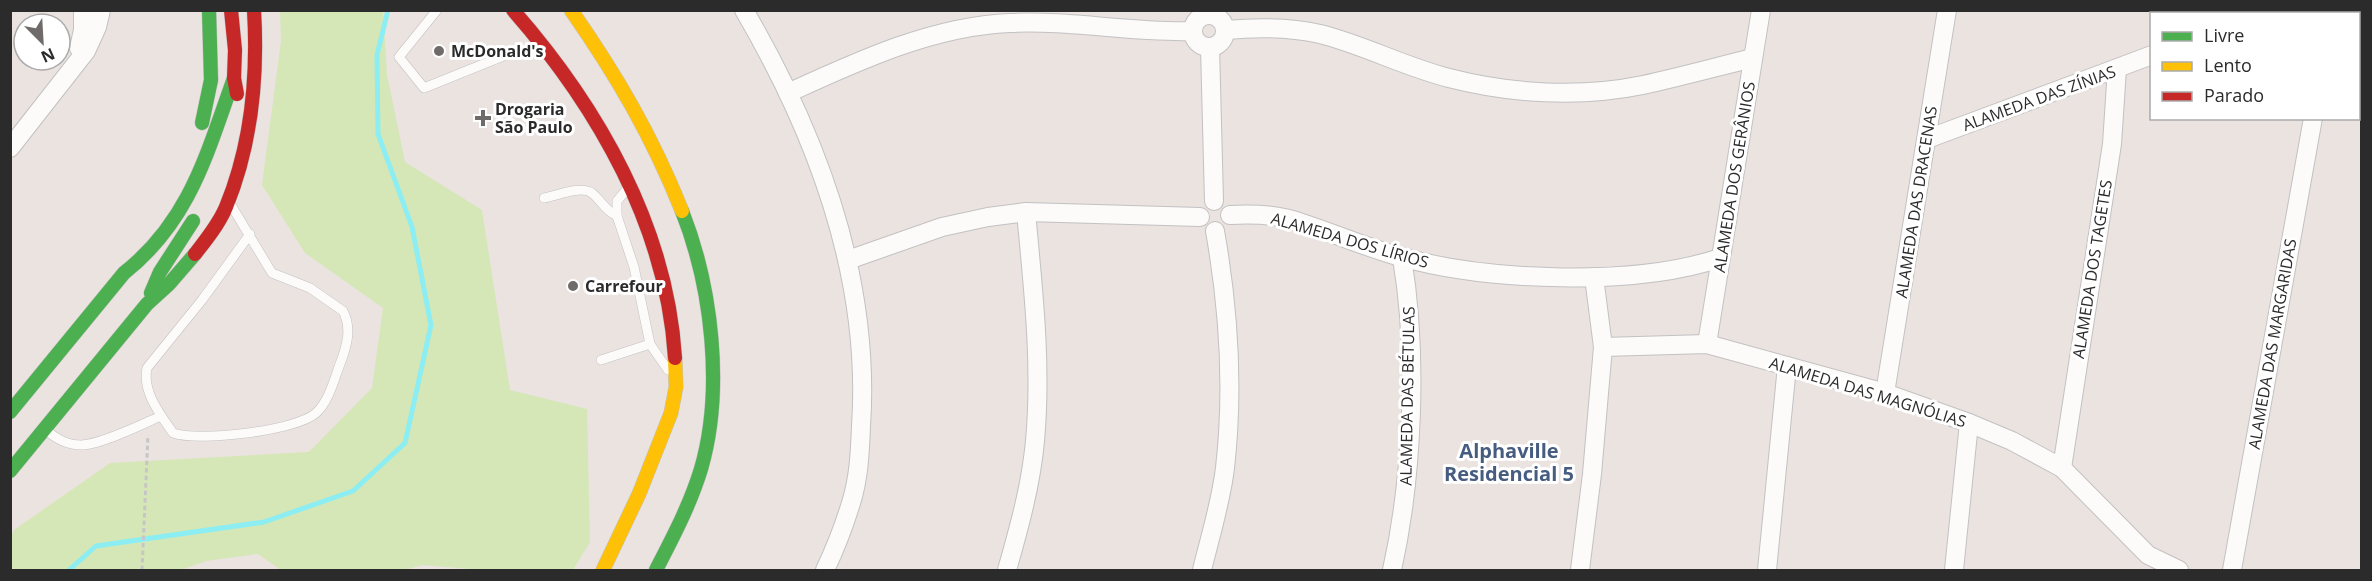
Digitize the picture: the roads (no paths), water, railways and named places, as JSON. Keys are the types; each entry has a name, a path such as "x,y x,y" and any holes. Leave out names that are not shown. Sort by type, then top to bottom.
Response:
{"main road":[{"path":"198,134 206,106 213,60 209,10"},
{"path":"231,10 235,50 234,78 238,103 236,114"},
{"path":"10,471 46,430 147,304 174,281 224,211 242,157 252,106 256,65 254,10"},
{"path":"513,10 532,30 587,105 611,148 629,186 658,262 673,322 676,381 673,407 643,486 603,570"},
{"path":"571,10 623,86 646,131 685,222 699,265 708,306 713,363 712,408 704,455 690,497 656,570"},
{"path":"10,412 124,273 152,249 191,192 234,78"},
{"path":"147,304 160,272 199,210"},
{"path":"124,273 140,238"}],"street":[{"path":"72,67 81,42 83,10"},
{"path":"72,67 92,40 101,10"},
{"path":"744,10 807,133 848,260 855,299 861,354 862,407 859,465 852,501 825,570"},
{"name":"ALAMEDA DOS GERÂNIOS","path":"1707,344 1761,10"},
{"name":"ALAMEDA DAS DRACENAS","path":"1885,393 1947,10"},
{"path":"1209,12 1221,19 1226,30 1221,42 1210,47 1198,42 1193,31 1198,19 1209,12"},
{"path":"788,93 884,52 931,36 967,28 1009,22 1149,31 1193,31"},
{"path":"1226,30 1255,27 1320,34 1451,79 1500,88 1550,92 1594,91 1641,85 1753,58"},
{"path":"1210,47 1214,201"},
{"name":"ALAMEDA DAS ZÍNIAS","path":"1927,139 2150,55"},
{"name":"ALAMEDA DOS TAGETES","path":"2062,468 2112,144 2117,69"},
{"path":"10,148 68,72"},
{"name":"ALAMEDA DAS MARGARIDAS","path":"2232,570 2313,120"},
{"path":"1214,201 1225,205 1230,215 1226,226 1215,231 1204,227 1200,216 1204,206 1214,201"},
{"path":"848,260 942,227 1026,212 1200,216"},
{"path":"1007,570 1026,501 1035,442 1037,400 1035,328 1026,212"},
{"name":"ALAMEDA DOS LÍRIOS","path":"1230,215 1270,216 1292,220 1341,239 1402,258 1512,275 1594,277 1669,270 1703,264 1720,258"},
{"path":"1202,570 1224,470 1230,410 1226,292 1215,231"},
{"name":"ALAMEDA DAS BÉTULAS","path":"1392,570 1405,498 1409,424 1411,361 1409,298 1402,258"},
{"path":"1580,570 1592,474 1603,346 1594,277"},
{"name":"ALAMEDA DAS MAGNÓLIAS","path":"1603,346 1707,344 1885,393 1969,423 2013,441 2062,468 2156,564 2179,570"},
{"path":"1767,570 1787,366"},
{"path":"1954,570 1969,423"}],"lane":[{"path":"437,10 399,57 424,88 511,53"},
{"path":"629,186 617,201 617,216 634,267 650,344 676,381"},
{"path":"544,198 583,190 591,193 606,210 617,216"},
{"path":"228,200 250,234 272,273 310,288 343,311 349,330 345,352 328,395 318,411 306,420 279,428 196,437 173,433 161,416 145,379 147,368 202,300 250,234"},
{"path":"601,360 650,344"},
{"path":"46,430 57,439 69,444 84,445 161,416"}],"waterway":[{"path":"69,570 96,546 264,522 353,491 405,443 431,325 412,227 378,134 377,55 388,10"}],"place":[{"name":"McDonald's","path":"439,51"},
{"name":"Drogaria São Paulo","path":"483,118"},
{"name":"Carrefour","path":"573,286"}],"district":[{"name":"Alphaville Residencial 5","path":"1509,462"}]}
